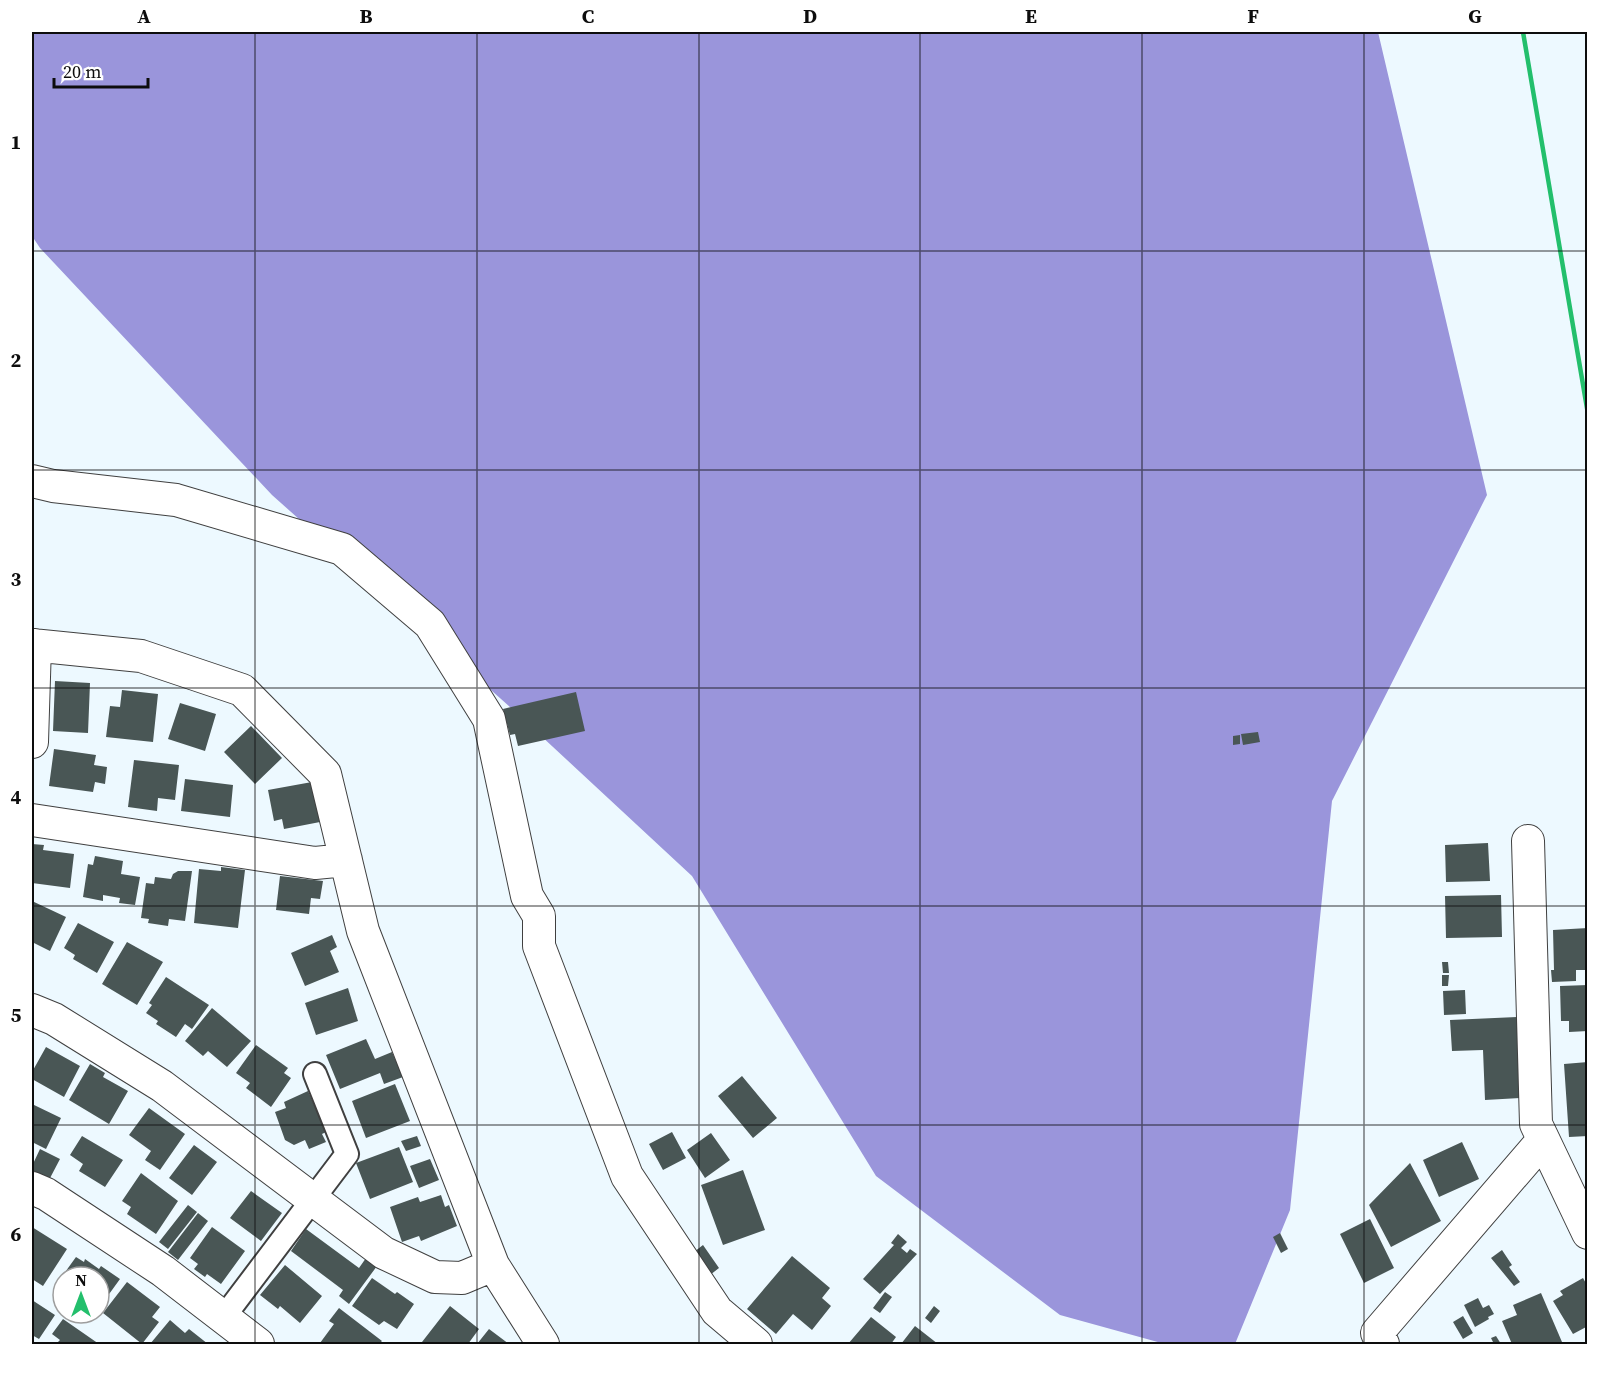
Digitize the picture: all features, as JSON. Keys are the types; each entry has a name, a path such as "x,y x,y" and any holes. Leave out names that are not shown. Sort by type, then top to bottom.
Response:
{"street":[{"path":"32,481 53,486 176,500 342,549 430,624 489,719 527,896 539,916 539,946 627,1176 717,1311 756,1344"},
{"path":"32,742 33,645 141,656 243,690 325,774 363,931 493,1265 543,1344"},
{"path":"32,820 315,863 346,860"},
{"path":"1528,841 1536,1124 1587,1233"},
{"path":"32,1010 54,1019 162,1086 384,1253 435,1277 462,1278 493,1265"},
{"path":"32,1188 46,1194 163,1271 236,1334 312,1199 347,1154 315,1074"},
{"path":"1383,1344 1377,1333 1543,1140"}],"shaded area":[{"path":"32,32 1378,32 1487,495 1332,801 1290,1210 1235,1344 1165,1344 1060,1315 876,1176 692,876 511,708 272,495 40,248 32,236"}],"building":[{"path":"55,681 90,683 88,733 53,731"},
{"path":"122,690 158,694 153,742 106,737 110,706 120,707"},
{"path":"576,692 585,731 518,746 515,734 510,735 503,709"},
{"path":"180,703 216,714 205,751 168,739"},
{"path":"251,726 282,758 255,784 224,752"},
{"path":"1258,732 1260,742 1243,745 1241,734"},
{"path":"1240,735 1240,744 1233,745 1233,736"},
{"path":"54,749 96,755 94,765 107,767 105,784 95,782 93,792 49,786"},
{"path":"134,760 179,765 175,800 158,798 157,811 128,807"},
{"path":"185,779 233,785 230,817 181,811"},
{"path":"312,782 320,822 284,829 282,819 274,821 268,790"},
{"path":"1488,843 1490,881 1446,882 1445,845"},
{"path":"32,844 44,845 43,850 74,854 70,888 32,883"},
{"path":"95,856 123,861 121,874 140,877 135,905 119,903 120,898 103,895 103,901 83,897 88,864 93,865"},
{"path":"221,867 245,870 238,928 194,923 199,869 221,871"},
{"path":"178,871 192,871 185,921 169,919 168,926 148,923 149,919 141,918 146,883 154,884 155,877 171,879"},
{"path":"280,876 323,881 320,899 311,898 309,914 276,910"},
{"path":"1501,895 1502,937 1446,938 1445,896"},
{"path":"32,901 66,917 50,951 34,943 32,947"},
{"path":"78,923 114,942 97,973 73,959 75,955 64,948"},
{"path":"1588,928 1588,970 1576,970 1576,981 1552,982 1553,930"},
{"path":"332,935 337,947 330,951 339,972 305,986 291,953"},
{"path":"127,942 163,962 137,1005 102,984"},
{"path":"1442,962 1448,962 1449,973 1443,973"},
{"path":"1442,975 1449,975 1448,986 1442,986"},
{"path":"166,977 209,1005 192,1029 185,1024 176,1037 156,1024 158,1021 146,1013 152,1005 149,1003"},
{"path":"1588,985 1588,1031 1569,1032 1569,1021 1561,1021 1560,986"},
{"path":"348,988 358,1021 316,1035 305,1003"},
{"path":"1465,990 1466,1014 1444,1015 1443,991"},
{"path":"212,1008 251,1041 227,1067 208,1051 203,1056 185,1041"},
{"path":"1517,1017 1520,1098 1485,1100 1483,1050 1452,1051 1450,1020"},
{"path":"366,1039 375,1059 392,1052 403,1077 384,1084 380,1073 340,1089 326,1055"},
{"path":"256,1045 288,1068 284,1073 291,1078 271,1107 246,1088 250,1083 236,1073"},
{"path":"46,1047 80,1066 64,1097 32,1079 32,1072"},
{"path":"1588,1062 1588,1136 1569,1137 1564,1064"},
{"path":"90,1064 105,1073 103,1077 128,1091 109,1124 69,1100"},
{"path":"742,1076 777,1118 753,1138 718,1096"},
{"path":"395,1084 410,1121 366,1138 352,1101"},
{"path":"308,1091 326,1132 322,1134 326,1142 309,1149 305,1140 294,1145 285,1140 275,1112 286,1108 284,1102"},
{"path":"32,1104 61,1118 46,1149 32,1142"},
{"path":"149,1108 185,1134 160,1170 145,1160 151,1151 129,1135"},
{"path":"672,1132 686,1158 663,1170 649,1144"},
{"path":"711,1133 730,1160 705,1178 687,1150"},
{"path":"82,1136 123,1160 105,1187 79,1171 83,1164 70,1155"},
{"path":"417,1136 421,1146 406,1151 401,1141"},
{"path":"1462,1142 1479,1179 1439,1197 1423,1160"},
{"path":"194,1145 217,1162 192,1195 169,1178"},
{"path":"399,1147 413,1182 370,1199 356,1163"},
{"path":"40,1149 60,1159 49,1180 32,1170"},
{"path":"430,1159 439,1180 419,1188 410,1166"},
{"path":"1410,1163 1441,1221 1391,1247 1369,1205"},
{"path":"743,1170 765,1230 723,1245 701,1185"},
{"path":"141,1173 178,1201 156,1234 127,1214 131,1207 122,1201"},
{"path":"251,1191 282,1213 261,1241 230,1218"},
{"path":"441,1195 445,1207 449,1205 457,1226 421,1241 419,1236 402,1242 390,1207 418,1197 420,1202"},
{"path":"188,1205 197,1212 168,1249 159,1242"},
{"path":"198,1213 208,1221 178,1260 168,1252"},
{"path":"1370,1219 1394,1268 1364,1283 1340,1234"},
{"path":"32,1227 67,1249 57,1265 51,1265 51,1274 43,1286 32,1279"},
{"path":"212,1227 245,1251 221,1284 207,1274 205,1277 194,1269 198,1264 190,1258"},
{"path":"306,1229 359,1268 366,1258 377,1266 349,1304 339,1296 343,1290 291,1251"},
{"path":"1280,1233 1288,1249 1281,1253 1273,1237"},
{"path":"898,1234 907,1242 901,1248 907,1253 910,1249 917,1254 880,1294 863,1279 894,1245 891,1243"},
{"path":"703,1245 719,1268 710,1275 694,1252"},
{"path":"1502,1250 1512,1265 1509,1267 1520,1282 1514,1286 1491,1258"},
{"path":"792,1256 830,1288 822,1298 831,1306 812,1330 793,1314 776,1334 747,1309"},
{"path":"76,1257 84,1262 85,1259 93,1265 70,1265"},
{"path":"285,1265 322,1296 300,1323 280,1306 278,1309 260,1295"},
{"path":"111,1273 120,1279 111,1291"},
{"path":"372,1278 414,1304 397,1329 384,1321 379,1325 352,1306"},
{"path":"1583,1278 1588,1287 1588,1326 1573,1334 1553,1301 1563,1295 1560,1291"},
{"path":"127,1282 160,1307 152,1317 159,1322 142,1344 111,1319 111,1303"},
{"path":"885,1292 892,1297 880,1313 873,1308"},
{"path":"1541,1293 1562,1342 1512,1344 1502,1321 1517,1315 1513,1305"},
{"path":"1478,1298 1483,1308 1489,1305 1494,1314 1475,1327 1464,1305"},
{"path":"32,1300 51,1312 51,1321 39,1339 32,1335"},
{"path":"450,1306 479,1329 468,1344 425,1344 422,1342"},
{"path":"934,1306 940,1311 931,1323 925,1318"},
{"path":"339,1308 382,1341 379,1344 320,1343 334,1324 329,1321"},
{"path":"1463,1316 1473,1333 1463,1339 1453,1322"},
{"path":"871,1317 896,1337 891,1344 848,1344"},
{"path":"170,1320 185,1333 189,1329 208,1344 150,1344"},
{"path":"59,1325 72,1325 99,1344 56,1344 60,1340 52,1334"},
{"path":"915,1326 938,1344 901,1344"},
{"path":"489,1329 509,1344 477,1344"},
{"path":"1496,1336 1501,1344 1494,1344 1491,1338"}],"railway":[{"path":"1523,32 1588,414"}]}
